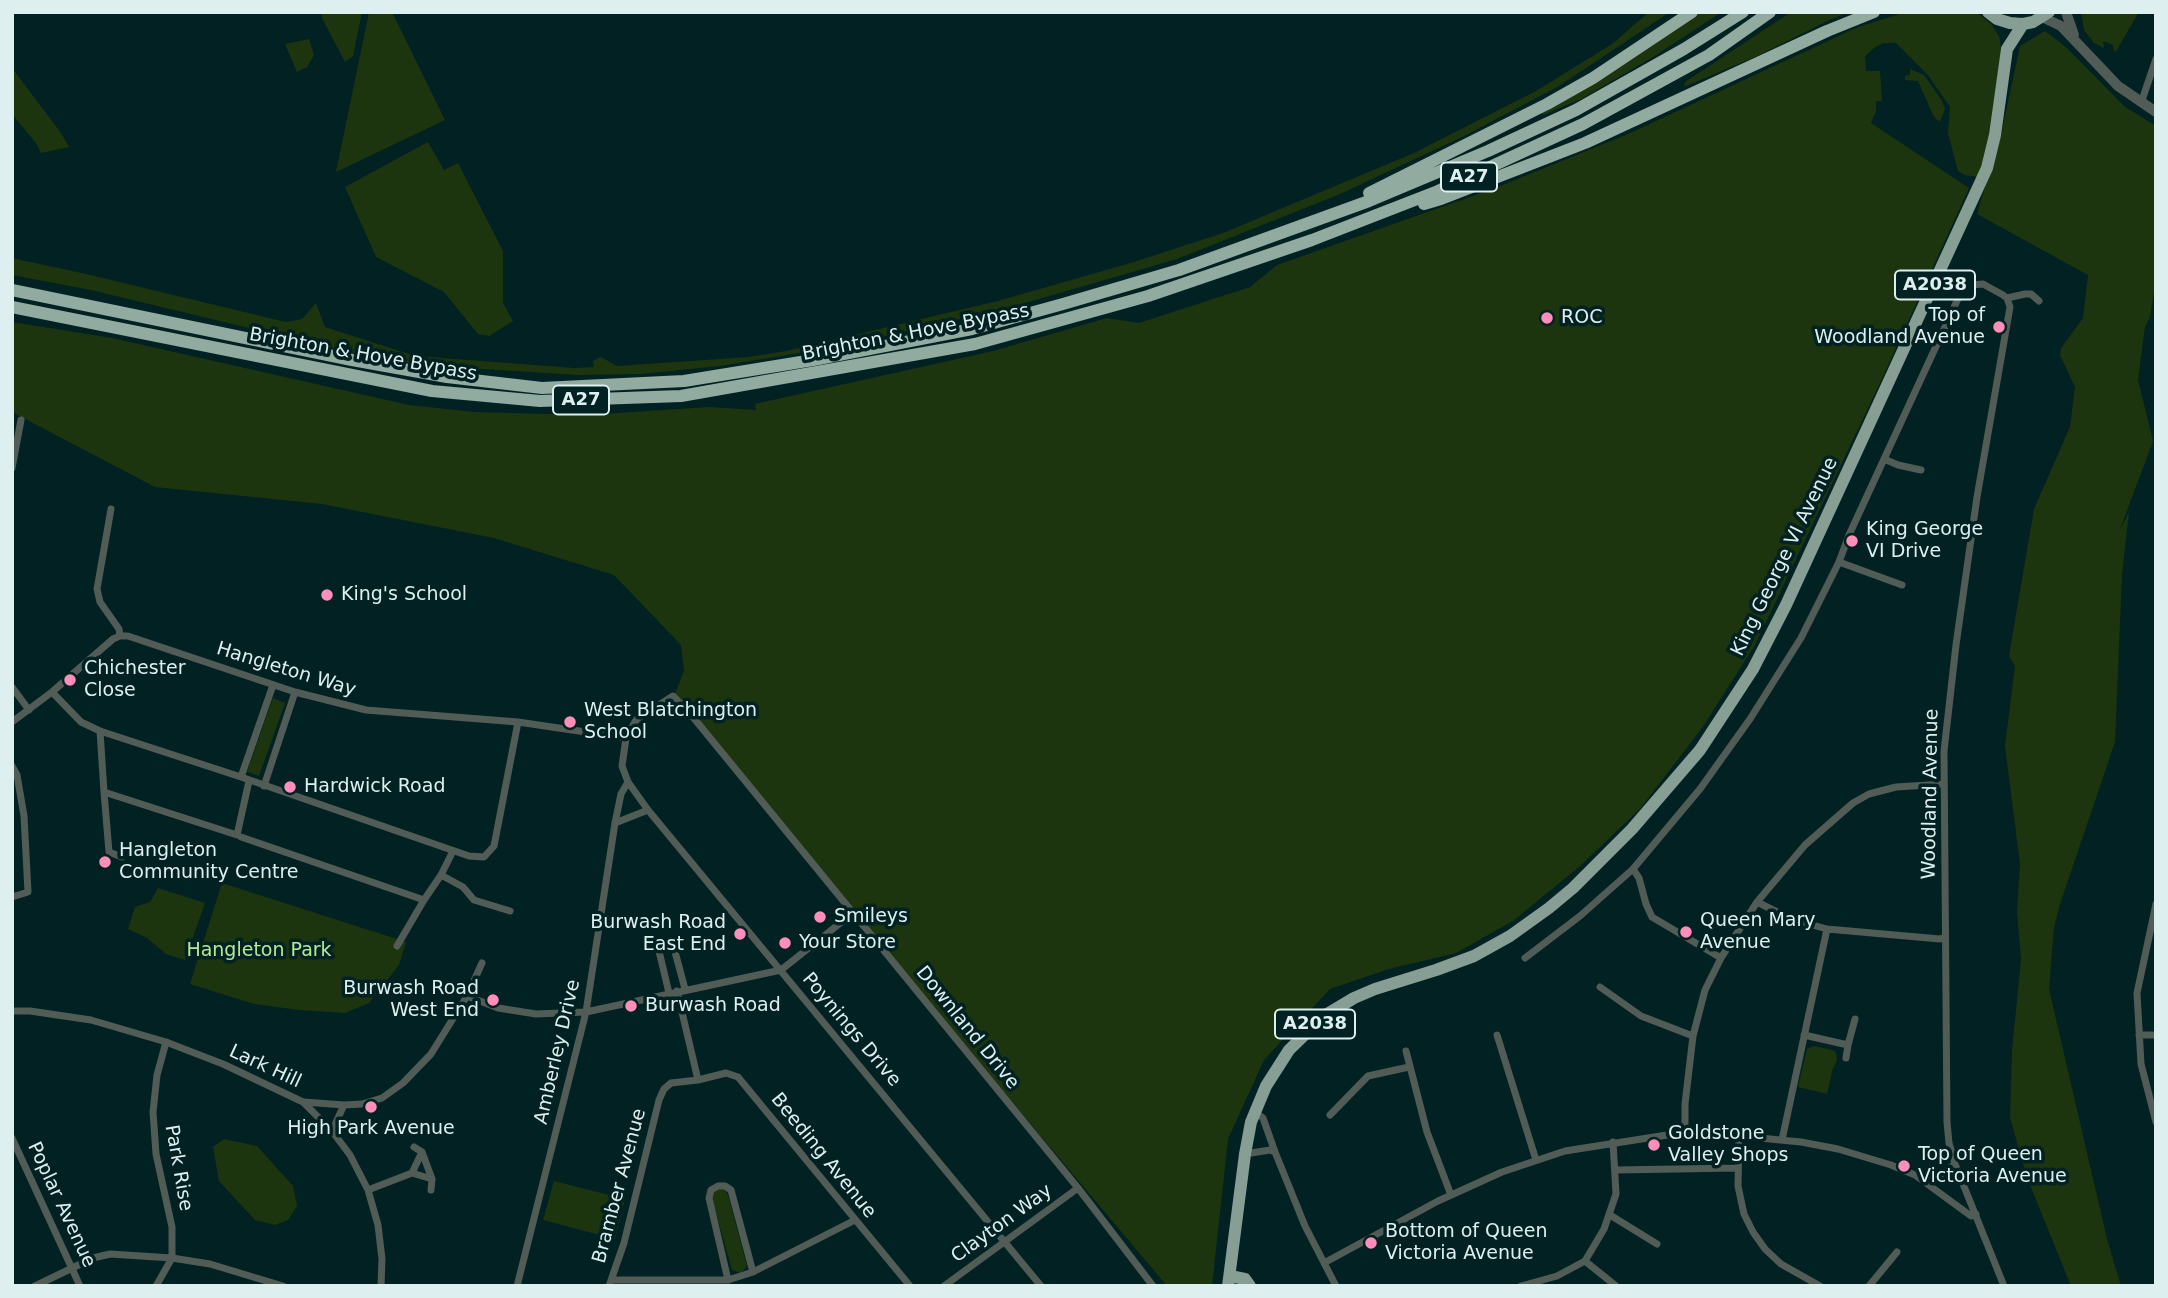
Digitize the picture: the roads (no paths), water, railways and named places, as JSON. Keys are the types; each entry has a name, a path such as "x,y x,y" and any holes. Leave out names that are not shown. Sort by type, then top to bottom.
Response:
{"highway":[{"name":"A27","path":"1306,225 1547,104 1594,78 1692,12"},
{"name":"Brighton & Hove Bypass","path":"12,290 447,377 542,388 684,381 813,360 972,329 1155,277 1306,225 1431,176 1576,110 1743,12"},
{"name":"Brighton & Hove Bypass","path":"12,307 432,391 540,401 681,396 962,346 1014,334 1184,285 1374,217 1438,191 1583,124 1709,55 1770,12"},
{"name":"A27","path":"1374,217 1441,199 1539,162 1874,12"}],"main road":[{"path":"1993,16 2010,23 2023,24 2045,15"},
{"name":"King George VI Avenue","path":"1993,16 2007,49"},
{"name":"King George VI Avenue","path":"1229,1281 1245,1154 1254,1112 1280,1062 1324,1016 1354,998 1474,956 1495,946 1538,917 1573,888 1632,829 1700,750 1753,669 1786,605 1979,188 1995,135 2007,49 2023,24"},
{"path":"1229,1281 1245,1279 1250,1286"}],"street":[{"path":"2066,12 2074,38"},
{"path":"2045,15 2074,38 2125,92 2156,112"},
{"path":"2141,103 2154,78 2156,59"},
{"path":"1525,958 1580,916 1633,869 1700,789 1750,719 1801,638 1839,562 1962,290 1976,284 1991,288 2007,298 2031,294 2039,302"},
{"name":"Woodland Avenue","path":"2004,1286 1949,1143 1944,784 1947,719 1956,645 2009,310 2007,298"},
{"path":"12,468 21,420"},
{"path":"1884,459 1921,470"},
{"path":"12,722 120,636 119,628 100,602 97,589 111,509"},
{"path":"1839,562 1902,585"},
{"name":"Hangleton Way","path":"120,636 128,636 295,692 366,710 518,722 626,738"},
{"path":"104,792 237,835 245,779 273,685"},
{"path":"12,687 29,710"},
{"path":"52,692 81,722 100,732 453,851 484,857 494,846 518,722"},
{"path":"264,786 295,692"},
{"name":"Downland Drive","path":"626,738 636,720 673,696 1078,1188 1153,1286"},
{"path":"100,732 109,852 122,857"},
{"path":"626,738 622,766 628,782"},
{"path":"12,766 17,775 24,816 28,892 12,897"},
{"name":"Poynings Drive","path":"628,782 1041,1286"},
{"name":"Amberley Drive","path":"517,1286 586,1012 615,823 621,794 628,782"},
{"path":"1685,1134 1685,1104 1693,1036 1705,990 1721,957 1757,902 1805,845 1853,803 1869,794 1896,787 1944,784"},
{"path":"615,823 649,810"},
{"path":"241,837 424,900"},
{"path":"397,946 453,851"},
{"path":"1633,869 1639,878 1652,917 1721,957"},
{"path":"441,875 463,887 474,900 510,911"},
{"path":"1757,902 1791,919 1827,929 1940,940 1945,937"},
{"path":"2156,904 2137,993 2141,1064 2156,1122"},
{"path":"467,996 498,1008 536,1014 586,1012 781,970 853,913"},
{"path":"1783,1140 1827,929"},
{"path":"677,991 659,951 665,942 674,948 677,991 698,1080"},
{"path":"303,1102 362,1104 382,1098 403,1083 431,1054 467,996 482,963"},
{"path":"1600,987 1641,1016 1693,1036"},
{"name":"Lark Hill","path":"12,1011 91,1020 166,1042 223,1064 303,1102 332,1130 350,1155 368,1190 378,1225 382,1259 381,1286"},
{"path":"1846,1058 1855,1019"},
{"path":"1497,1035 1536,1160"},
{"path":"1804,1035 1848,1045"},
{"path":"2138,1035 2156,1035"},
{"name":"Park Rise","path":"166,1042 157,1074 153,1112 156,1154 172,1227 172,1258"},
{"path":"1406,1051 1427,1132 1451,1195"},
{"path":"1330,1115 1368,1076 1409,1067"},
{"name":"Beeding Avenue","path":"698,1080 726,1073 738,1077 910,1286"},
{"name":"Bramber Avenue","path":"610,1283 624,1243 659,1100 664,1089 671,1083 698,1080"},
{"path":"332,1130 344,1105"},
{"path":"1254,1112 1263,1118 1305,1226 1336,1286"},
{"path":"1324,1263 1451,1195 1536,1160 1613,1142 1685,1134 1819,1144 1863,1156 1910,1173 1971,1216 1976,1214"},
{"path":"1740,1136 1737,1168 1741,1204 1759,1241 1781,1264 1820,1286"},
{"name":"Poplar Avenue","path":"12,1138 80,1286"},
{"path":"1521,1286 1557,1276 1585,1261 1604,1229 1616,1194 1613,1142"},
{"path":"414,1147 422,1152 432,1179 431,1189"},
{"path":"1245,1154 1270,1150 1275,1152"},
{"path":"412,1174 422,1152"},
{"path":"1929,1184 1955,1164"},
{"path":"1616,1170 1737,1168"},
{"path":"368,1190 412,1174 432,1179"},
{"path":"729,1280 709,1198 711,1190 718,1186 725,1186 731,1191 753,1272"},
{"name":"Clayton Way","path":"944,1286 1078,1188"},
{"path":"1609,1215 1657,1244"},
{"path":"610,1283 729,1280 753,1272 855,1220"},
{"path":"1870,1286 1897,1252"},
{"path":"35,1286 93,1258 110,1254 172,1258 210,1264 283,1286"},
{"path":"156,1286 172,1258"},
{"path":"1585,1261 1616,1286"}],"place":[{"name":"ROC","path":"1547,318"},
{"name":"Top of Woodland Avenue","path":"1999,327"},
{"name":"King George VI Drive","path":"1852,541"},
{"name":"King's School","path":"327,595"},
{"name":"Chichester Close","path":"70,680"},
{"name":"West Blatchington School","path":"570,722"},
{"name":"Hardwick Road","path":"290,787"},
{"name":"Hangleton Community Centre","path":"105,862"},
{"name":"Smileys","path":"820,917"},
{"name":"Queen Mary Avenue","path":"1686,932"},
{"name":"Burwash Road East End","path":"740,934"},
{"name":"Your Store","path":"785,943"},
{"name":"Burwash Road West End","path":"493,1000"},
{"name":"Burwash Road","path":"631,1006"},
{"name":"High Park Avenue","path":"371,1107"},
{"name":"Goldstone Valley Shops","path":"1654,1145"},
{"name":"Top of Queen Victoria Avenue","path":"1904,1166"},
{"name":"Bottom of Queen Victoria Avenue","path":"1371,1243"}],"park label":[{"name":"Hangleton Park","path":"259,951"}]}
